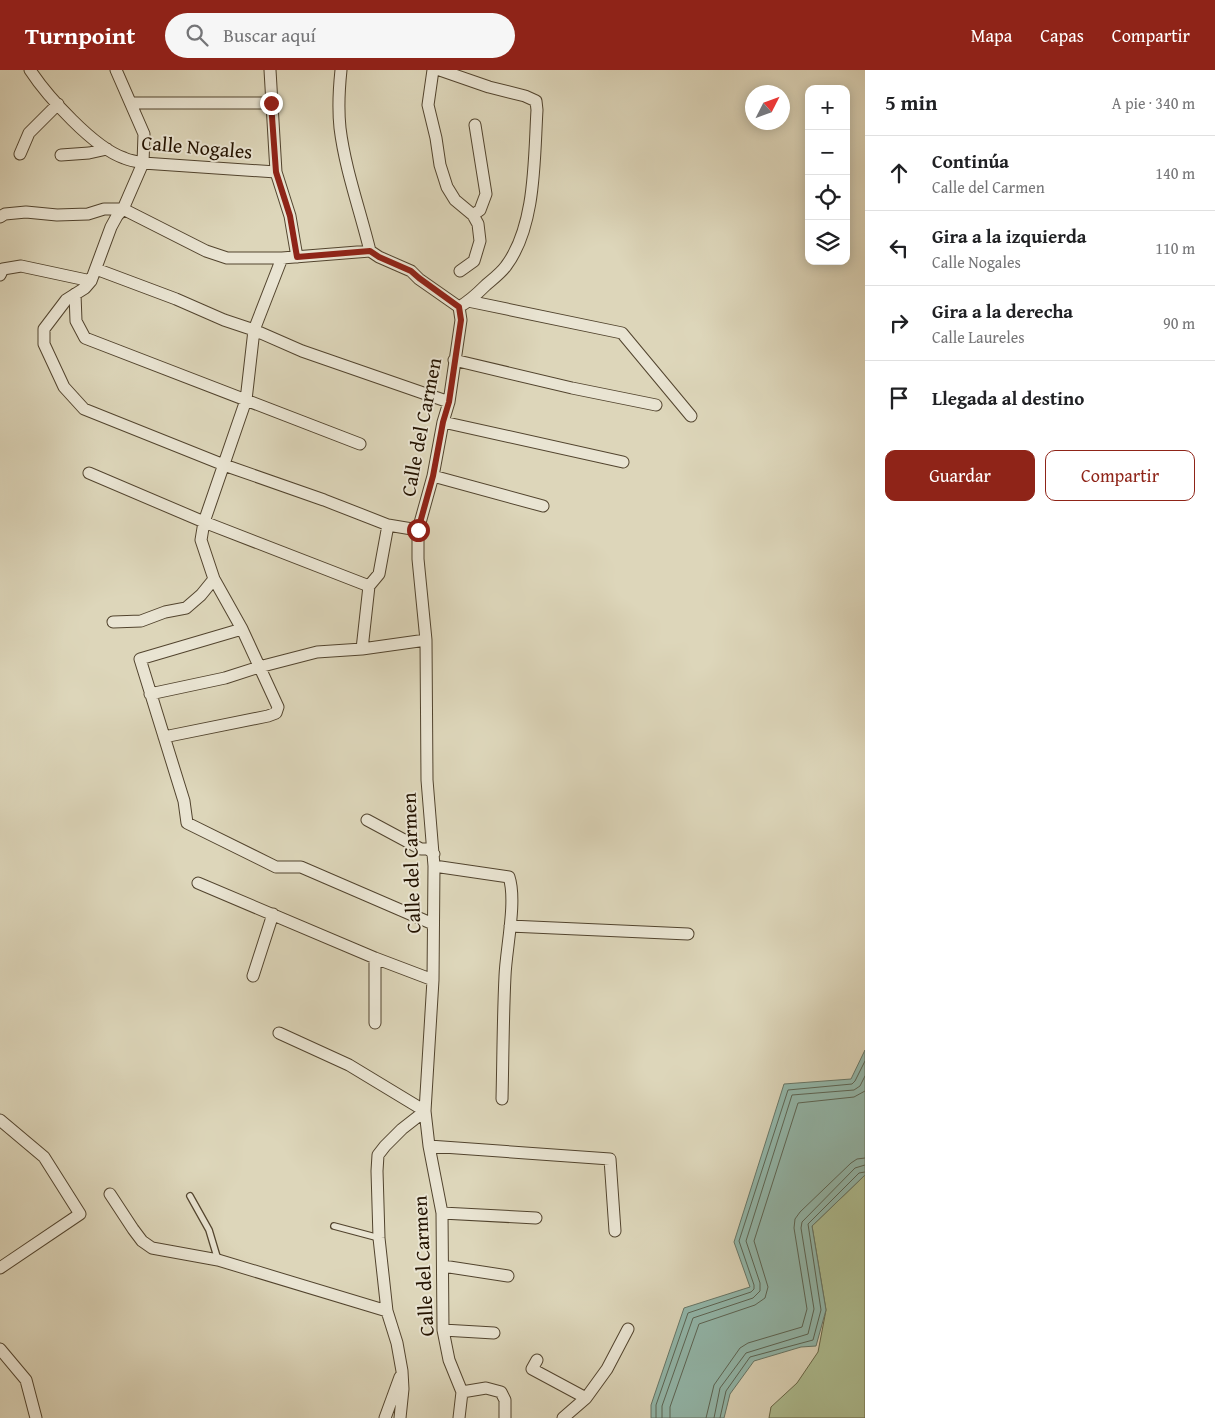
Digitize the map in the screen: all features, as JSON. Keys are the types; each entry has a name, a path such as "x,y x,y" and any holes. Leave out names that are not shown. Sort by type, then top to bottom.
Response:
{"street":[{"name":"Calle Nogales","path":"30,70 58,104 83,130 122,158 143,163 276,172"},
{"path":"116,70 130,104 138,116 144,134 143,163 123,209 110,227 91,281 85,288 66,300 44,329 44,344 64,387 84,409 224,465 388,525 418,530"},
{"path":"270,70 276,172 290,216 297,257"},
{"path":"341,70 339,98 343,148 370,251"},
{"path":"433,70 428,105 440,165 447,187 455,200 473,215 478,224 480,241 474,261 460,271"},
{"path":"440,70 489,87 526,96 536,102 537,110 534,168 527,220 514,255 505,268 464,304"},
{"path":"130,104 271,103"},
{"path":"20,154 29,133 58,104"},
{"path":"473,215 480,210 486,194 475,125"},
{"path":"62,155 89,153 107,149"},
{"path":"0,217 5,214 26,212 57,215 88,214 104,209 123,209 206,251 227,258 282,258 370,251 411,271 419,278 464,304 622,333 691,416"},
{"path":"164,737 268,716 276,713 278,707 242,629 214,578 201,540 204,522 246,400 254,330 282,258"},
{"path":"0,275 3,269 21,266 91,281"},
{"path":"96,269 302,350 449,402"},
{"path":"76,294 76,320 85,338 360,444"},
{"name":"Calle del Carmen","path":"459,1418 462,1392 449,1360 443,1330 442,1213 429,1146 425,1111 433,980 434,860 427,780 426,640 418,559 418,530 433,476 443,422 449,402 464,304"},
{"path":"454,360 572,388 656,405"},
{"path":"443,422 623,462"},
{"path":"89,473 204,522 369,586"},
{"path":"433,476 543,506"},
{"path":"362,649 369,586 379,574 388,525"},
{"path":"113,622 142,621 165,612 186,608 201,595 214,578"},
{"path":"242,629 140,659 184,801 187,823 276,867 301,867 433,924"},
{"path":"150,694 225,678 317,652 362,649 426,640"},
{"path":"367,820 421,849 428,849 434,860 509,877 512,885 505,974 502,1099"},
{"path":"198,882 375,958 433,980"},
{"path":"253,976 273,914"},
{"path":"510,926 688,934"},
{"path":"375,958 375,1022"},
{"path":"279,1033 349,1065 425,1111 402,1129 378,1155 379,1238 387,1312 402,1371 403,1389 400,1418"},
{"path":"0,1120 44,1157 80,1214 0,1268"},
{"path":"429,1146 610,1159 615,1231"},
{"path":"110,1194 132,1229 142,1241 152,1248 218,1260 387,1312"},
{"path":"442,1213 536,1218"},
{"path":"443,1266 508,1276"},
{"path":"562,1418 586,1398 607,1369 628,1329"},
{"path":"443,1330 494,1333"},
{"path":"0,1349 26,1380 36,1418"},
{"path":"537,1360 532,1369 586,1398"},
{"path":"385,1418 402,1371"},
{"path":"462,1392 486,1388 501,1392 505,1400 505,1418"}],"lane":[{"path":"190,1196 209,1230 218,1260"},
{"path":"334,1226 379,1238"}],"green space":[{"path":"865,1175 865,1418 769,1418 771,1407 797,1383 818,1352 826,1310 812,1226"}],"water":[{"path":"865,1050 865,1175 812,1226 826,1310 816,1346 801,1347 754,1361 730,1394 724,1418 651,1418 651,1405 684,1308 750,1287 734,1242 784,1084 851,1079"}],"route":[{"path":"271,103 276,172 290,216 297,257 370,251 411,271 459,307 461,320 449,402 443,422 433,476 418,530"}]}
